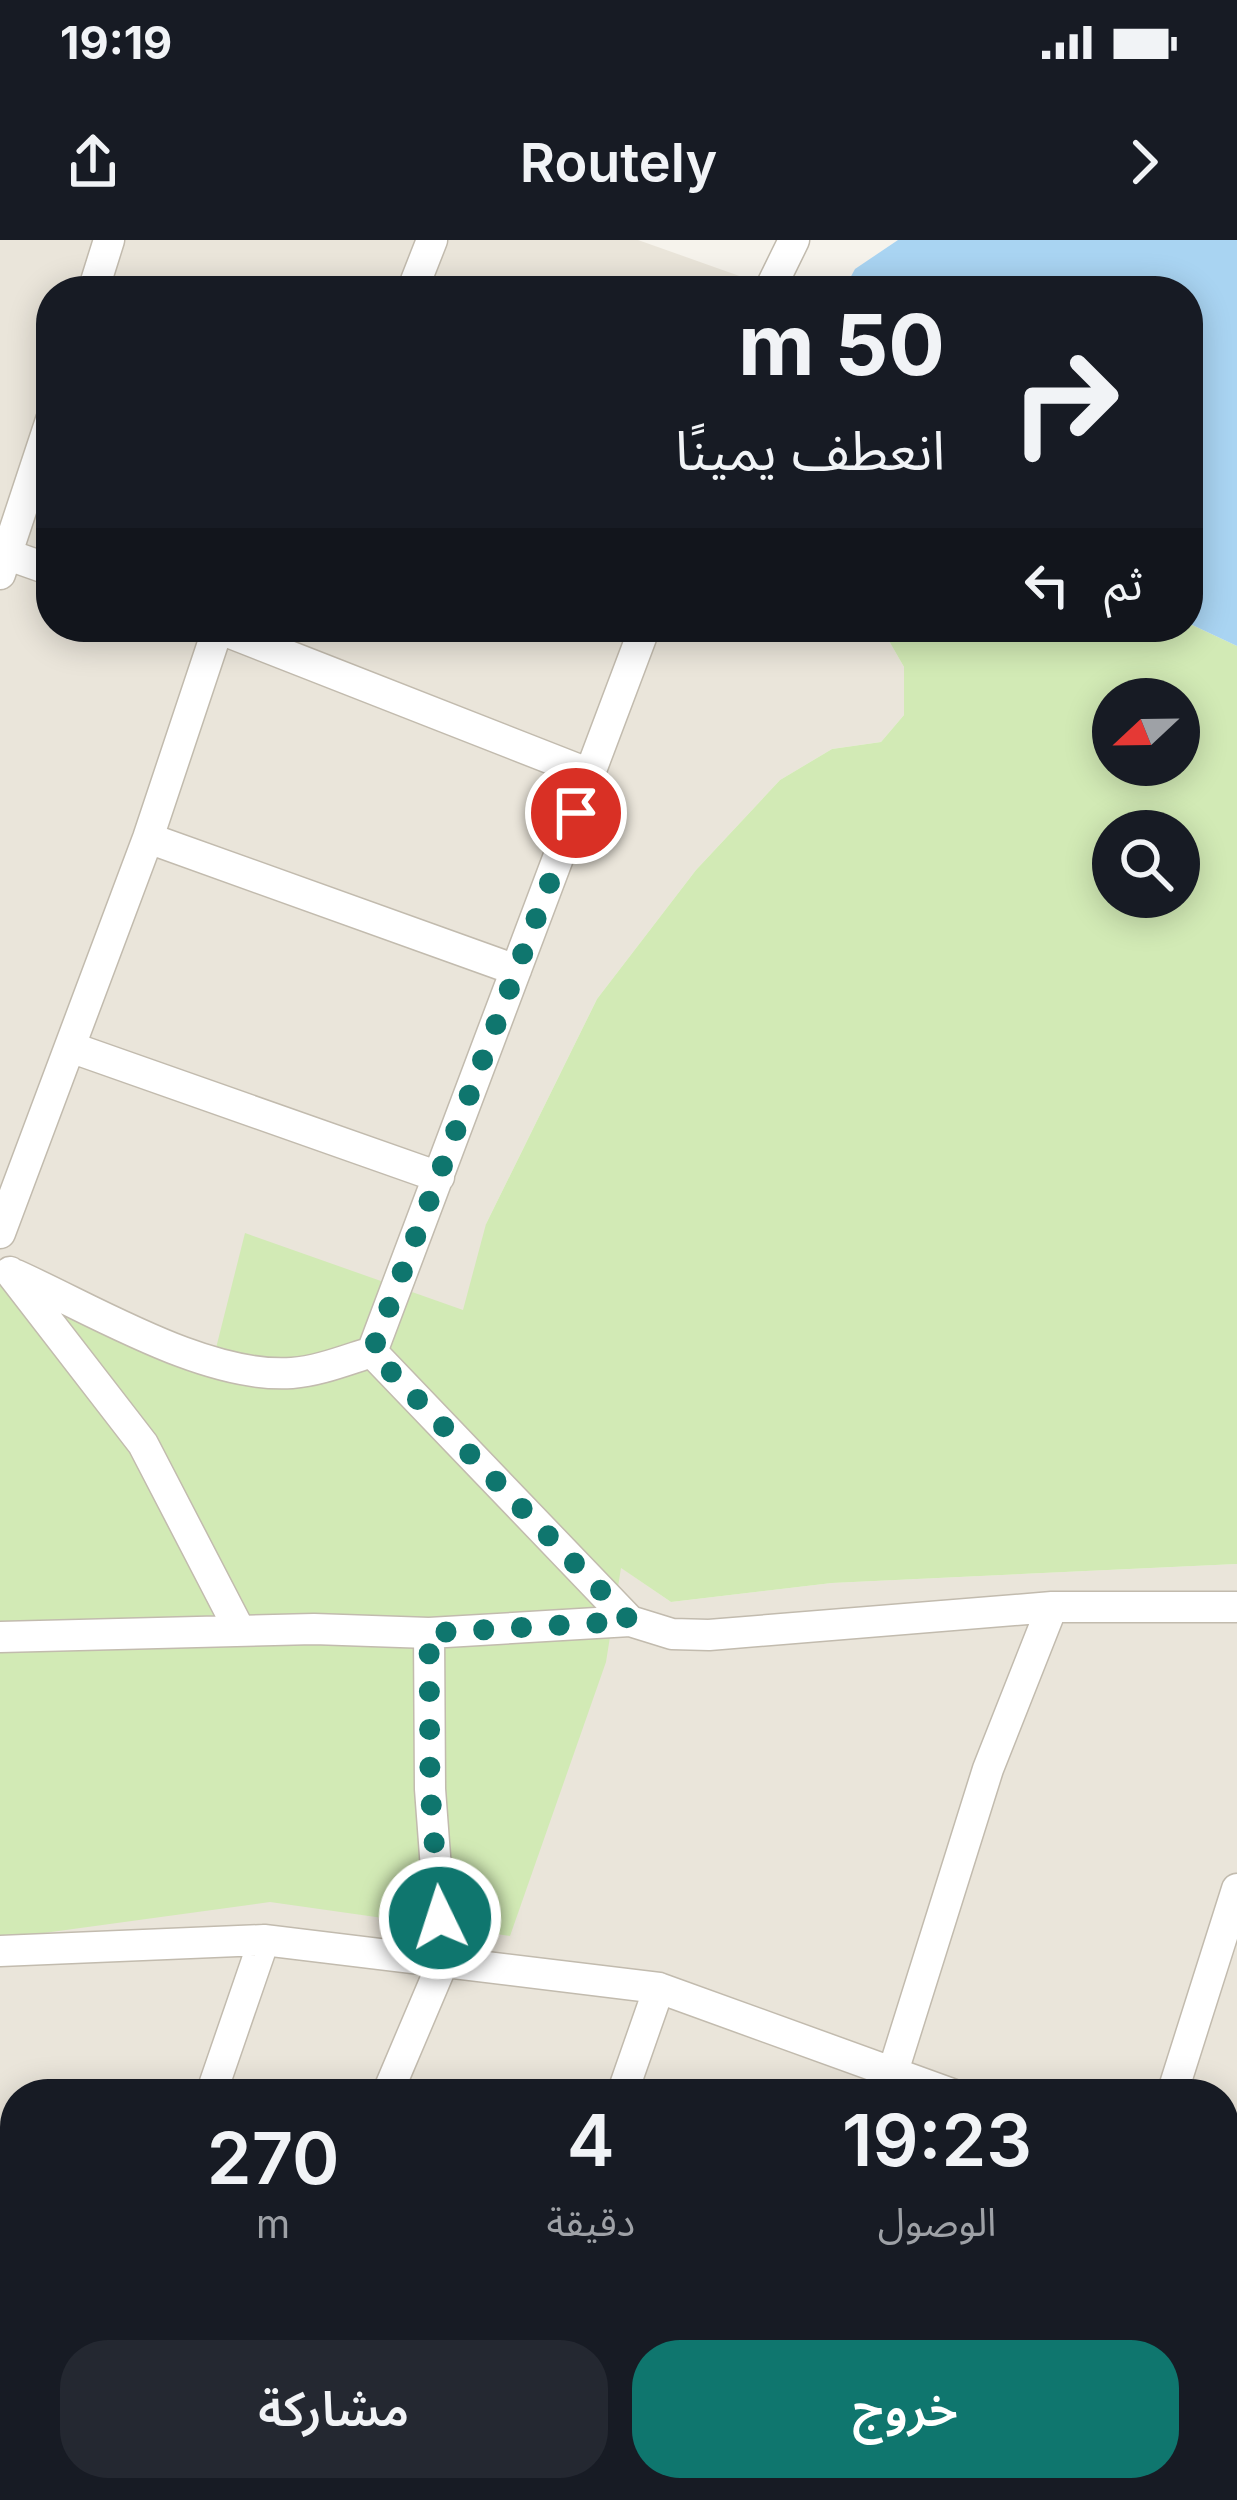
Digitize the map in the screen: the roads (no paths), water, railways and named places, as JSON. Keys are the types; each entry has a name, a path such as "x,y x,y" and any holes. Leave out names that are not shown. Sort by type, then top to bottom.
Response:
{"street":[{"path":"98,276 109,240"},
{"path":"418,276 432,240"},
{"path":"776,276 794,240"},
{"path":"36,464 3,560 36,567"},
{"path":"0,1232 148,838 211,642"},
{"path":"283,642 590,774"},
{"path":"372,1352 639,642"},
{"path":"148,838 516,970"},
{"path":"70,1047 439,1177"},
{"path":"5,1270 205,1359 251,1371 292,1373 372,1352"},
{"path":"5,1270 143,1444 240,1631"},
{"path":"372,1352 630,1621"},
{"path":"0,1637 240,1631 429,1633 630,1621 672,1634 709,1635 1052,1607 1237,1607"},
{"path":"892,2079 988,1769 1052,1607"},
{"path":"393,2079 443,1962 430,1789 429,1633"},
{"path":"1177,2079 1237,1889"},
{"path":"0,1951 264,1940 659,1988 874,2079"},
{"path":"216,2079 264,1940"},
{"path":"627,2079 659,1988"}],"water":[{"path":"898,240 1237,240 1237,646 1203,630 1203,276 851,276"}]}
